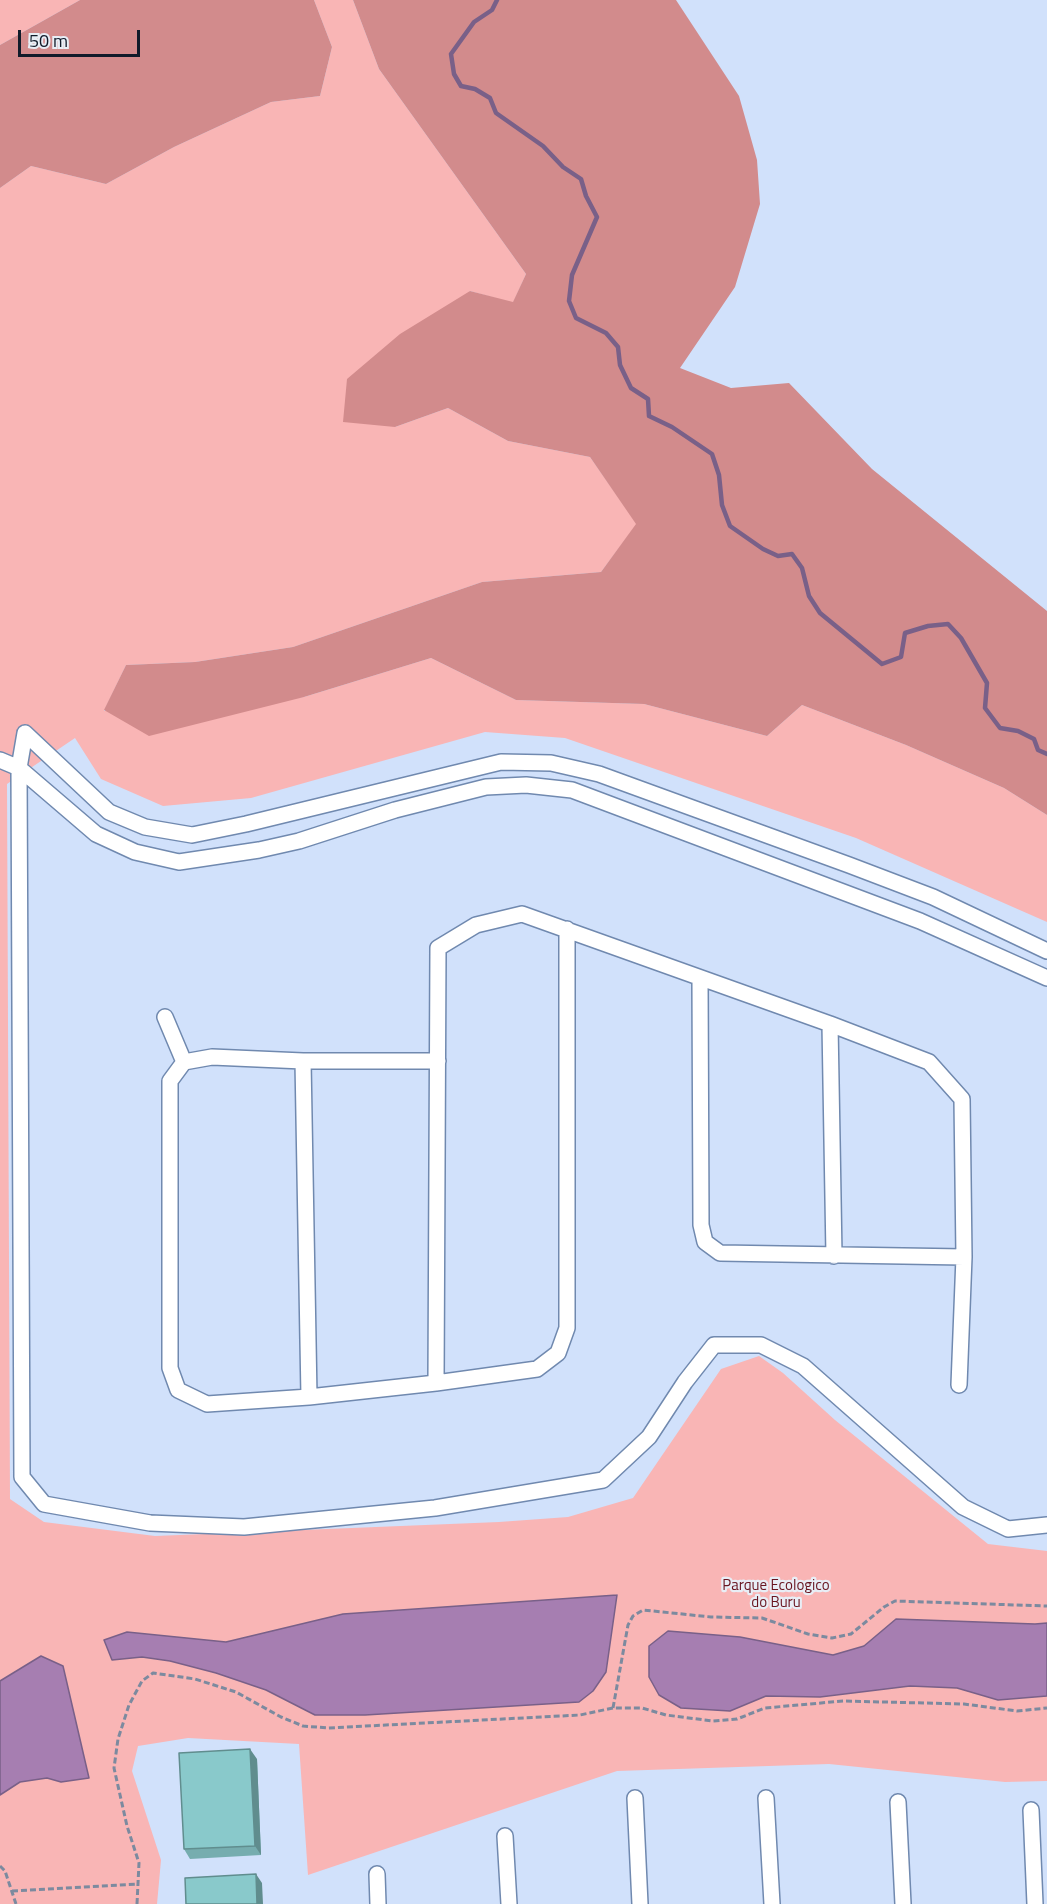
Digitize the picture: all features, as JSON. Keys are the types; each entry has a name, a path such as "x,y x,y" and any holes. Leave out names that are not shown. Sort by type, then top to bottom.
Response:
{"street":[{"path":"1047,951 933,897 849,865 599,774 551,763 501,762 192,835 145,827 109,812 25,733 19,768 22,1476 44,1504 150,1523 244,1527 435,1508 603,1480 649,1437 685,1382 714,1345 761,1345 803,1366 963,1507 1008,1529 1047,1526"},
{"path":"0,760 19,768 96,834 135,852 179,862 259,850 298,841 395,810 486,787 526,785 572,790 920,921 1047,978"},
{"path":"436,1383 438,948 476,925 522,914 830,1024 929,1062 962,1099 964,1257 959,1385"},
{"path":"438,1061 303,1061 212,1057 184,1062 170,1081 170,1368 178,1390 207,1404 309,1397 537,1369 558,1353 567,1328 567,929"},
{"path":"700,978 700,1225 705,1242 720,1253 964,1257"},
{"path":"165,1017 184,1062"},
{"path":"830,1024 834,1256"},
{"path":"303,1061 309,1397"},
{"path":"635,1798 640,1904"},
{"path":"766,1798 772,1904"},
{"path":"898,1803 903,1904"},
{"path":"1031,1810 1035,1904"},
{"path":"505,1836 508,1904"},
{"path":"377,1874 378,1904"}],"path":[{"path":"613,1707 628,1625 633,1616 643,1610 711,1617 762,1618 783,1627 832,1638 852,1634 895,1601 1047,1606"},
{"path":"137,1904 139,1863 124,1815 114,1768 117,1738 129,1705 142,1681 153,1673 195,1679 236,1692 281,1717 303,1726 328,1728 580,1714 613,1707 642,1708 666,1715 713,1721 737,1719 765,1708 843,1701 964,1704 1017,1711 1047,1708"},
{"path":"0,1866 5,1871 16,1904"},
{"path":"12,1891 138,1884"}],"green space":[{"path":"0,0 80,0 0,45"},
{"name":"Parque Ecologico do Buru","path":"314,0 353,0 379,69 526,274 513,303 470,291 395,427 448,408 508,441 590,457 637,524 601,572 482,582 293,647 195,662 126,665 104,711 304,697 431,658 516,700 644,704 767,736 802,705 906,745 1004,788 1047,815 1047,922 856,838 565,738 485,732 251,798 163,806 101,779 75,738 7,784 10,1499 44,1522 155,1536 499,1522 568,1517 633,1498 721,1369 759,1356 783,1373 835,1420 988,1544 1047,1551 1047,1781 1005,1782 829,1764 617,1771 308,1875 299,1744 188,1738 138,1746 132,1771 161,1860 157,1904 0,1904 0,188 31,166 106,184 174,147 271,102 320,96 332,47"}],"shaded area":[{"path":"80,0 314,0 332,47 320,96 271,102 174,147 106,184 31,166 0,188 0,45"},
{"path":"353,0 676,0 739,96 757,160 760,204 735,287 680,368 731,388 789,383 872,469 1047,611 1047,815 1004,788 906,745 802,705 767,736 644,704 516,700 431,658 304,697 149,736 104,710 126,665 195,662 293,647 482,582 601,572 636,524 590,457 508,441 448,408 395,427 343,422 347,379 400,334 470,291 513,302 526,274 379,69"},
{"path":"617,1595 606,1672 593,1691 579,1702 365,1715 315,1715 266,1690 216,1673 170,1661 142,1657 112,1660 104,1640 127,1632 226,1642 343,1614"},
{"path":"896,1619 1047,1623 1047,1696 998,1700 957,1688 910,1686 820,1697 766,1696 730,1711 681,1708 659,1695 649,1677 649,1646 668,1631 740,1637 833,1655 864,1646"},
{"path":"41,1656 63,1666 89,1778 61,1782 47,1778 20,1782 0,1795 0,1681"}],"building":[{"path":"250,1749 255,1846 184,1849 179,1753"},
{"path":"256,1874 257,1904 186,1904 185,1878"}],"waterway":[{"path":"497,0 492,10 474,22 451,54 454,74 461,86 475,89 490,98 496,113 543,146 563,167 581,179 586,196 597,217 572,275 569,301 576,318 606,333 618,347 620,365 631,388 648,399 649,416 672,427 712,454 719,475 722,505 730,526 763,549 778,556 792,554 802,568 809,596 820,613 882,664 901,657 905,633 928,626 948,624 961,638 987,683 985,708 1000,728 1018,731 1034,739 1038,750 1047,754"}]}
